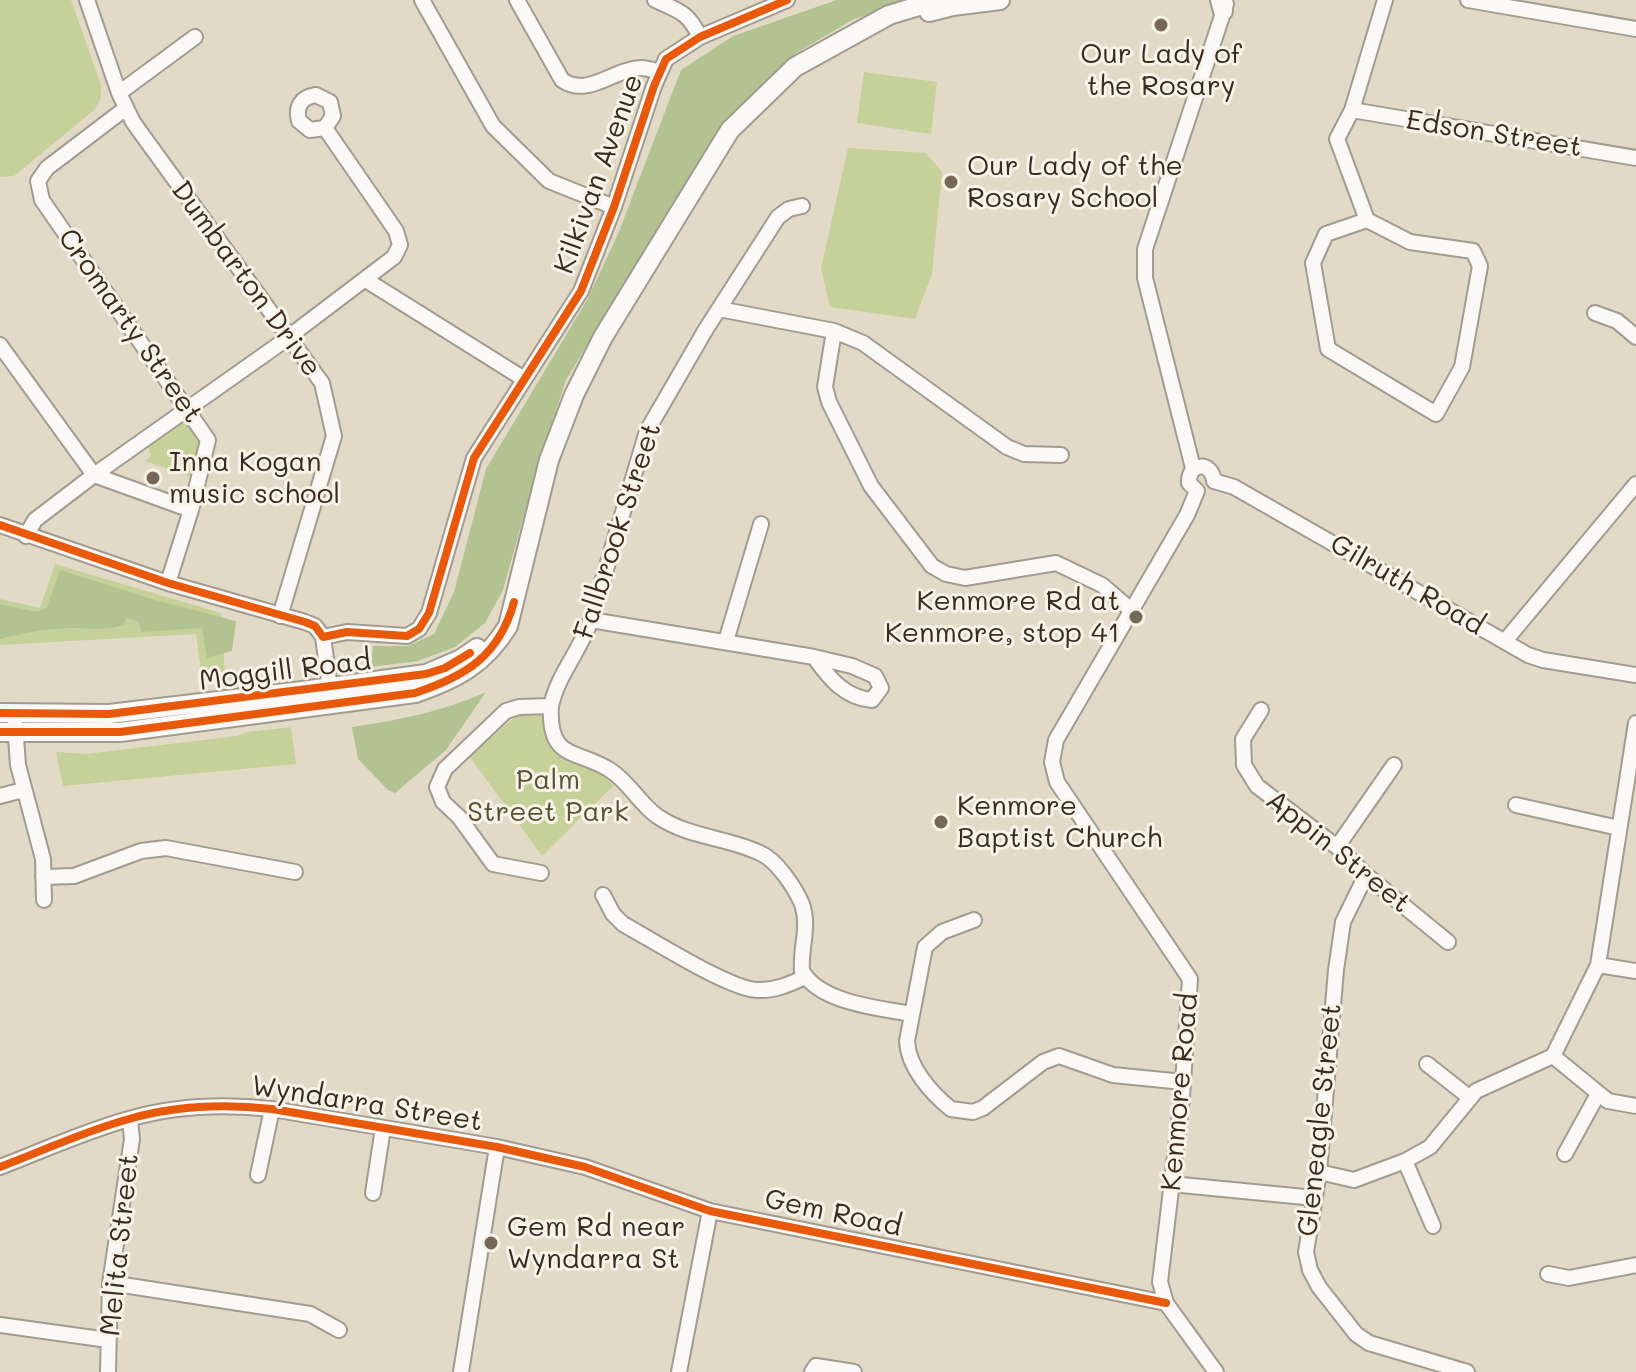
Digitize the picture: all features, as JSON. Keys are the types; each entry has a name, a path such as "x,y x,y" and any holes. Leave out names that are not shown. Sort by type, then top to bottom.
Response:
{"main road":[{"name":"Moggill Road","path":"7,713 109,714 331,696 415,693 450,681 475,665 501,638 508,626 549,460 574,395 603,337 730,130 795,67 889,15 939,0"},
{"name":"Moggill Road","path":"853,35 953,6 1000,0"},
{"name":"Moggill Road","path":"8,732 120,732 331,696"}],"street":[{"name":"Dumbarton Drive","path":"87,0 126,108 322,383 334,436 280,616"},
{"path":"422,0 493,126 549,181 614,207"},
{"path":"517,0 562,80 571,86 585,87 641,68 660,72"},
{"path":"655,0 687,6 700,37"},
{"name":"Kilkivan Avenue","path":"323,637 347,632 407,636 424,622 474,458 581,291 614,207 660,72 671,54 700,37 787,0"},
{"path":"1367,220 1326,234 1313,263 1328,349 1436,414 1462,367 1480,266 1473,251 1410,242 1367,220 1337,139 1352,110 1385,0"},
{"path":"1468,0 1636,29"},
{"path":"1193,468 1200,466 1213,473 1214,481 1209,489 1197,491 1189,483 1193,468 1145,278 1145,249 1223,4"},
{"path":"119,93 195,37"},
{"name":"Cromarty Street","path":"126,108 47,168 38,181 42,200 207,435 209,447 168,583"},
{"name":"Edson Street","path":"1352,110 1636,158"},
{"path":"26,536 35,520 94,475 288,337 394,257 400,248 396,231 325,128"},
{"name":"Fallbrook Street","path":"551,706 556,683 581,646 591,620 647,431 778,217 789,209 802,206"},
{"path":"366,280 524,379"},
{"path":"719,309 834,331 863,343 1007,447 1024,454 1061,455"},
{"path":"1595,313 1617,321 1636,337"},
{"path":"834,331 825,387 829,402 871,486 932,566 946,574 965,578 1056,563 1102,585 1139,595"},
{"path":"0,345 94,475 191,510"},
{"name":"Gilruth Road","path":"1214,481 1247,494 1505,641 1636,484"},
{"name":"Kenmore Road","path":"1166,1303 1160,1282 1191,989 1187,971 1057,782 1052,762 1056,740 1187,515 1197,491"},
{"path":"726,641 761,524"},
{"path":"0,525 168,583 315,626 323,637 331,696"},
{"path":"1102,585 1131,610"},
{"path":"591,620 814,657"},
{"path":"1505,641 1543,660 1636,675"},
{"path":"541,873 493,864 459,817 443,802 437,787 445,769 506,711 519,707 551,706 554,734 563,749 574,757 612,771 657,816 707,838 762,853 773,862 795,891 805,917 801,964 805,977 815,985 854,1004 912,1014"},
{"name":"Appin Street","path":"1261,710 1243,739 1244,765 1257,786 1337,847 1366,875 1448,942"},
{"path":"7,713 8,732 43,859 44,900"},
{"path":"1319,1172 1354,1180 1405,1161 1430,1147 1469,1097 1485,1085 1553,1056 1598,965 1636,723"},
{"path":"1337,847 1394,765"},
{"path":"0,796 23,790"},
{"path":"1516,805 1619,828"},
{"path":"43,877 74,876 141,851 166,848 295,872"},
{"name":"Gleneagle Street","path":"1366,875 1343,922 1319,1172 1306,1252 1310,1270 1319,1287 1356,1334 1369,1343 1467,1372"},
{"path":"603,895 613,914 623,924 731,983 755,990 773,989 805,977"},
{"path":"974,920 942,932 925,947 907,1041 907,1054 913,1065 951,1109 973,1112 983,1108 1043,1062 1059,1056 1113,1075 1183,1082"},
{"path":"1598,965 1636,971"},
{"path":"1553,1056 1608,1101 1636,1106"},
{"path":"1427,1064 1469,1097"},
{"path":"1565,1154 1598,1094"},
{"name":"Wyndarra Street","path":"0,1167 130,1119 185,1109 235,1105 497,1147"},
{"path":"258,1175 272,1109"},
{"name":"Melita Street","path":"108,1372 110,1283 132,1139 130,1119"},
{"path":"373,1193 383,1128"},
{"path":"461,1372 497,1147"},
{"name":"Gem Road","path":"497,1147 585,1167 710,1211 1166,1303"},
{"path":"1405,1161 1433,1226"},
{"path":"1171,1184 1315,1198"},
{"path":"679,1372 710,1211"},
{"path":"1548,1274 1569,1278 1636,1265"},
{"path":"110,1283 310,1314 339,1330"},
{"path":"1166,1303 1216,1372"},
{"path":"0,1325 108,1340"},
{"path":"812,1372 816,1366 854,1372"}],"green space":[{"path":"0,0 71,0 101,85 101,98 94,110 14,176 0,177"},
{"path":"837,0 917,0 854,19 796,53 726,120 566,380 503,590 485,623 455,647 418,661 371,667 373,646 408,646 434,634 454,592 486,469 587,300 618,234 681,70 733,36"},
{"path":"864,72 937,82 931,134 857,123"},
{"path":"848,148 926,153 942,172 932,274 915,319 830,307 821,268"},
{"path":"183,423 189,425 203,444 194,478 145,461 151,456 148,447"},
{"path":"55,564 221,613 225,674 202,678 196,634 0,645 0,599 40,608"},
{"path":"60,570 236,621 232,651 207,658 202,628 142,632 138,621 126,618 124,625 110,628 54,629 0,639 0,604 36,612 47,607"},
{"path":"486,692 446,750 395,793 388,790 358,759 352,727 420,714"},
{"name":"Palm Street Park","path":"530,711 543,717 547,736 561,757 591,769 614,785 542,856 470,757 519,713"},
{"path":"291,727 296,764 63,786 56,752 86,754"}],"cycle path":[{"path":"0,525 168,583 305,622 315,626 323,637 347,632 407,636 419,629 429,613 474,458 581,291 666,59 700,37 787,0"},
{"path":"0,732 120,732 415,693 465,671 490,650 508,621 514,602"},
{"path":"0,713 109,714 426,674 445,668 470,653"},
{"path":"0,1167 96,1129 164,1111 200,1107 272,1109 497,1147 585,1167 710,1211 1166,1303"}],"place":[{"name":"Our Lady of the Rosary","path":"1161,25"},
{"name":"Our Lady of the Rosary School","path":"951,182"},
{"name":"Inna Kogan music school","path":"153,478"},
{"name":"Kenmore Rd at Kenmore, stop 41","path":"1136,617"},
{"name":"Kenmore Baptist Church","path":"941,822"},
{"name":"Gem Rd near Wyndarra St","path":"491,1243"}]}
